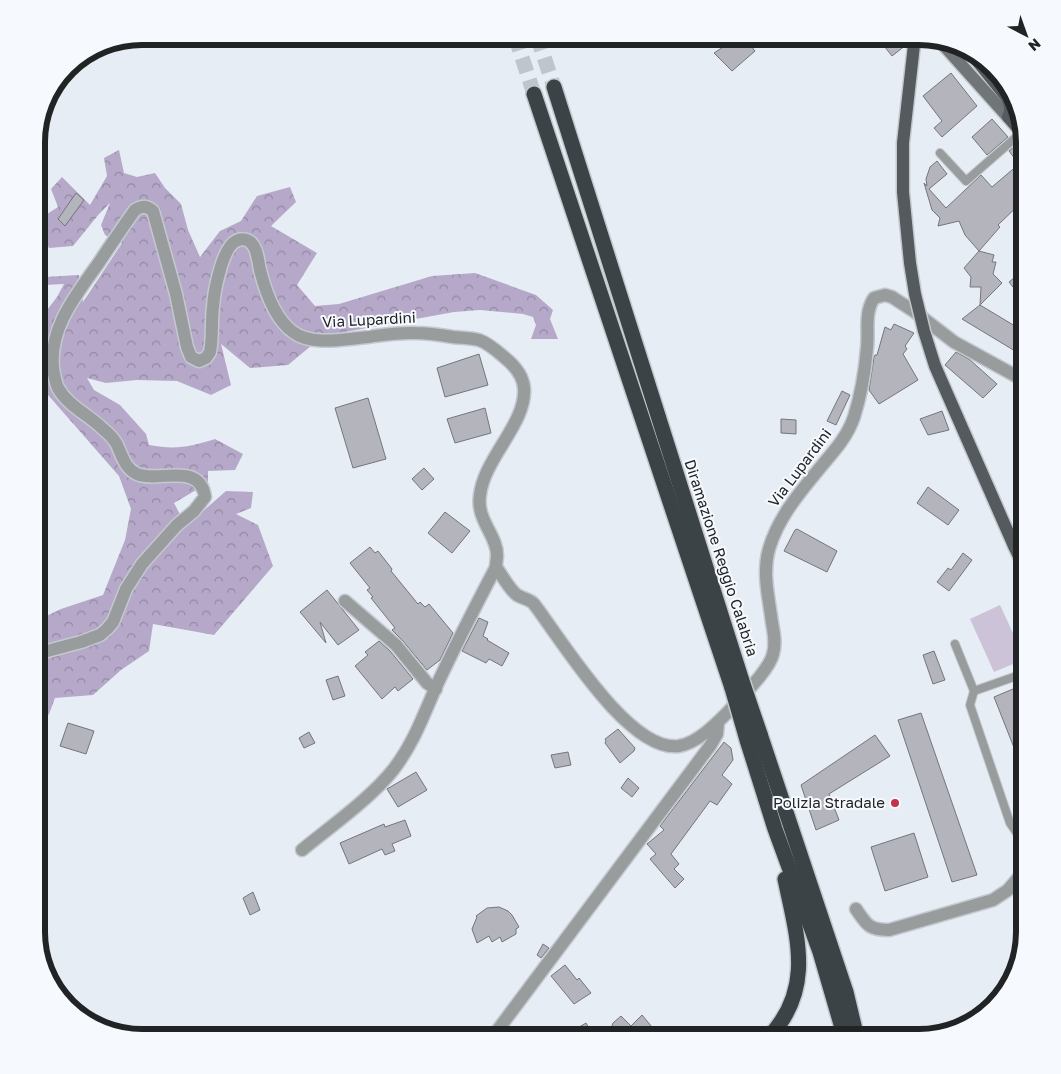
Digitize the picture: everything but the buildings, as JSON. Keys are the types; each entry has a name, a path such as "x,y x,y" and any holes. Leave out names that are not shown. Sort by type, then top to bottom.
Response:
{"highway":[{"name":"Diramazione Reggio Calabria","path":"554,87 753,737 846,992 854,1029"},
{"name":"Diramazione Reggio Calabria","path":"534,94 737,684"},
{"name":"Diramazione Reggio Calabria","path":"753,737 775,829 820,952 841,1029"},
{"path":"775,829 799,945 800,966 797,985 790,1004 775,1029"},
{"path":"846,992 860,1029"}],"main road":[{"path":"914,45 903,143 903,192 915,294 935,366 1016,550"},
{"path":"985,71 1002,91"},
{"path":"1010,108 1008,117 1014,123"}],"street":[{"path":"946,49 1008,117"},
{"name":"Via Lupardini","path":"45,652 81,642 100,635 107,630 113,622 126,589 142,564 177,525 194,511 205,497 204,490 192,478 184,475 144,476 135,473 128,467 115,442 95,421 68,400 58,388 54,377 52,363 53,346 70,303 131,217 141,207 145,206 153,211 176,294 187,347 194,360 199,361 206,358 210,352 213,306 220,273 230,246 235,241 242,239 248,240 253,245 258,255 264,287 271,304 287,326 304,338 342,340 415,332 458,337 480,340 497,350 513,364 520,375 524,387 523,402 517,419 497,451 484,478 480,495 483,521 498,554 496,566 516,594 532,602 592,684 627,722 658,742 668,745 679,746 689,742 718,722 759,676 773,656 774,632 766,579 769,549 784,514 848,431 861,388 868,348 868,310 874,298 885,295 892,297 954,342 1016,376"},
{"path":"302,850 360,802 393,771 420,724 496,566"},
{"path":"345,601 396,645 427,683 436,689"},
{"path":"497,1029 710,746 717,734 718,722"},
{"path":"856,909 866,923 877,930 889,930 993,900 1008,890 1016,881"}],"lane":[{"path":"940,152 966,181 1016,139"},
{"path":"955,644 974,691 970,705 1010,823 1016,828"},
{"path":"974,691 1016,675"}],"shaded area":[{"path":"1000,605 1016,640 1016,663 994,672 970,619"}],"green space":[{"path":"119,150 124,173 137,177 155,173 165,188 181,204 188,230 200,257 220,231 241,221 257,196 290,187 296,202 271,226 317,253 297,285 315,306 339,304 432,276 475,273 536,295 553,310 550,319 558,339 531,339 536,325 533,317 523,314 480,310 454,312 323,336 288,365 250,368 221,344 231,385 211,395 177,381 137,380 106,383 87,378 94,390 120,405 146,434 149,445 182,447 215,439 243,454 235,470 208,471 208,483 174,503 186,526 226,491 253,492 251,508 236,514 258,525 273,566 214,635 153,624 149,651 121,670 93,695 55,698 45,719 45,617 61,609 103,595 125,540 131,509 119,476 48,395 45,389 45,313 64,284 45,285 45,277 79,275 83,302 122,243 105,235 101,225 110,203 73,246 49,248 45,240 45,215 58,207 51,189 62,177 90,205 107,176 104,158"}],"tunnel":[{"path":"518,45 534,94"},
{"path":"540,45 554,87"}],"place":[{"name":"Polizia Stradale","path":"895,803"}]}
